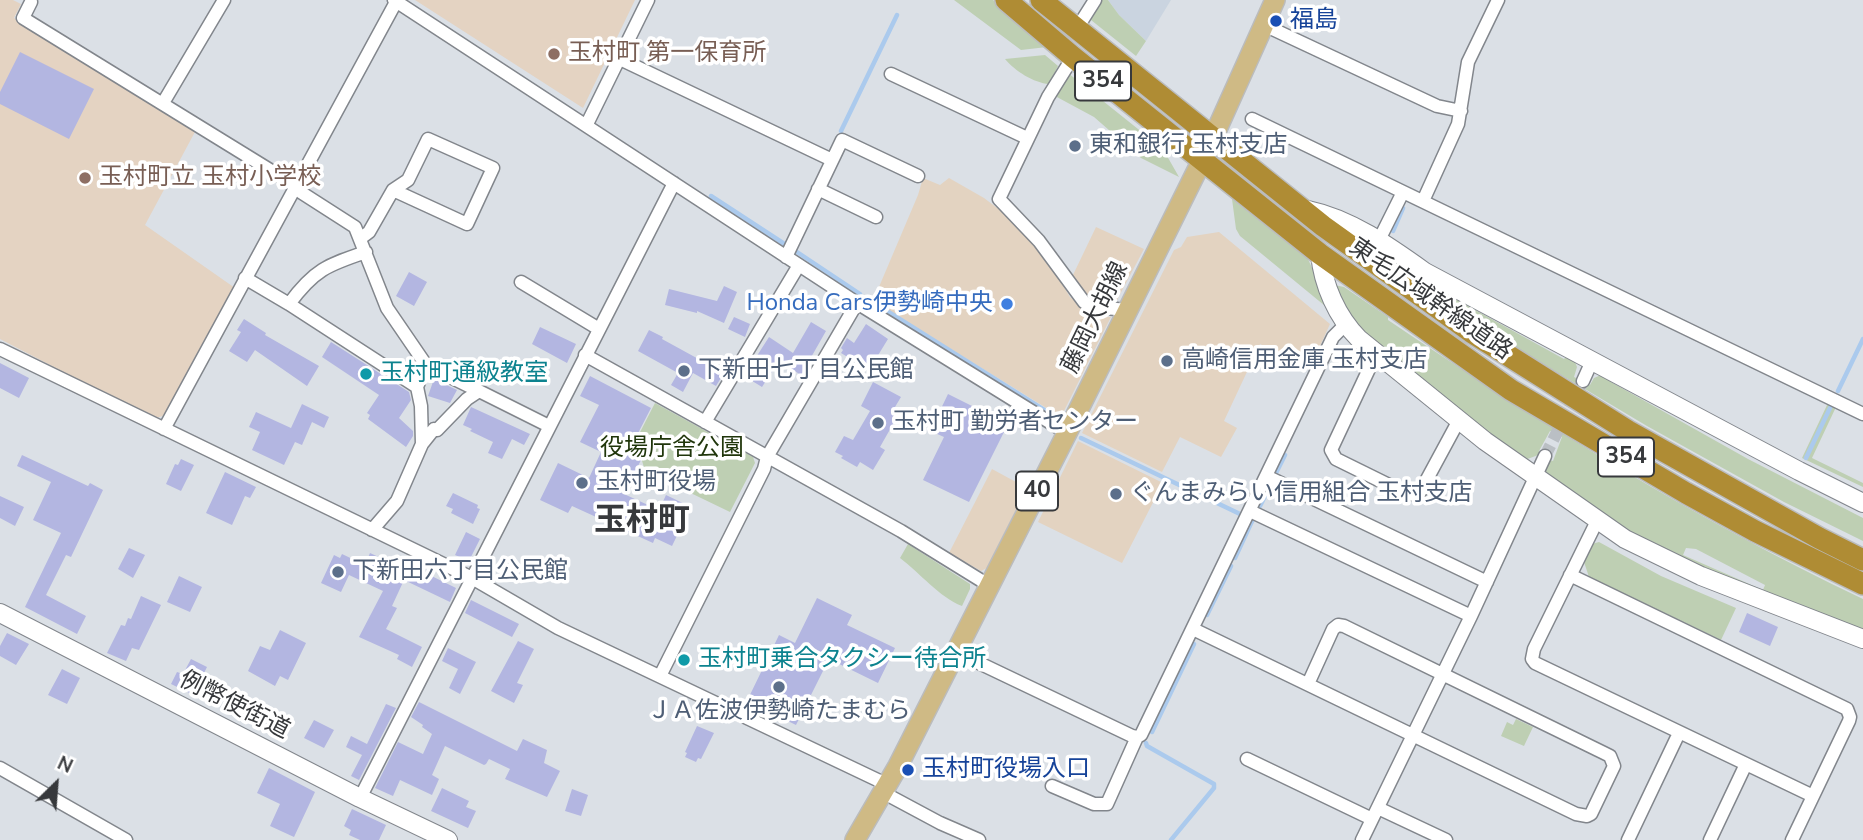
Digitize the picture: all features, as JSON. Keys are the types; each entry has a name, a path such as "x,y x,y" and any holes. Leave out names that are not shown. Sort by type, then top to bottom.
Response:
{"highway":[{"name":"東毛広域幹線道路","path":"1006,0 1073,57 1320,254 1511,390 1686,493 1755,531 1863,584"},
{"name":"東毛広域幹線道路","path":"1041,0 1301,209 1385,272 1530,371 1684,464 1863,560"}],"main road":[{"name":"藤岡大胡線","path":"855,840 886,789 1067,433 1202,161 1275,0"}],"street":[{"path":"163,103 224,0"},
{"path":"587,124 648,0"},
{"path":"1076,30 1095,0"},
{"path":"1423,201 1458,124 1468,62 1499,0"},
{"path":"31,1 23,18 163,103 355,227 387,308 426,365 549,426"},
{"path":"164,429 395,1 857,303 1067,433"},
{"path":"1264,25 1437,106 1461,111"},
{"path":"1073,57 1058,79 1027,138 999,198 1039,241 1084,302 1093,307 1128,310"},
{"path":"620,59 832,160"},
{"path":"891,74 1027,138"},
{"path":"1252,119 1863,414"},
{"path":"361,238 369,232 393,190 408,180 428,139 493,168 467,224 393,190"},
{"path":"786,257 842,140 918,176"},
{"path":"360,798 674,183"},
{"path":"818,189 876,216"},
{"path":"1379,240 1404,192"},
{"path":"1301,209 1327,216 1379,240 1425,272 1863,503"},
{"path":"289,304 306,280 332,263 366,252"},
{"path":"1320,254 1324,278 1346,324 1379,356 1459,420 1597,521 1657,556 1701,576 1863,639"},
{"path":"705,422 799,265"},
{"path":"245,278 417,387"},
{"path":"521,282 599,329"},
{"path":"660,676 764,469 767,457 857,303"},
{"path":"1052,786 1094,804 1107,804 1137,737 1144,730 1333,337 1346,324"},
{"path":"0,349 471,578 558,628 886,789 940,823 979,840"},
{"path":"585,355 912,538 990,586"},
{"path":"1379,356 1369,369 1331,450 1336,459 1407,494 1419,494 1459,420"},
{"path":"1583,381 1592,361"},
{"path":"422,444 421,406 417,387 426,365"},
{"path":"372,530 397,501 422,444 434,429 437,430 467,399 479,391"},
{"path":"1362,840 1545,456"},
{"path":"1266,476 1487,582"},
{"path":"1250,511 1471,616"},
{"path":"1597,521 1534,649 1532,659 1539,665 1813,796"},
{"path":"1570,575 1847,709 1849,721 1792,840"},
{"name":"例幣使街道","path":"0,613 360,798 448,840"},
{"path":"1193,629 1576,814 1587,816 1594,808 1614,766 1610,756 1338,625 1308,684"},
{"path":"956,652 1137,737"},
{"path":"1628,840 1679,733"},
{"path":"1247,758 1446,840"},
{"path":"1710,840 1746,764"},
{"path":"0,768 126,840"}],"shaded area":[{"name":"玉村町立 玉村小学校","path":"0,0 13,0 21,4 14,18 196,130 145,225 235,288 168,414 154,419 0,339"},
{"name":"玉村町 第一保育所","path":"415,0 635,0 583,108"},
{"path":"1108,0 1171,0 1146,41 1119,15"},
{"path":"923,178 940,185 949,178 984,198 1017,223 1043,252 1070,297 1093,315 1111,317 1061,417 873,301"},
{"path":"1096,227 1144,249 1116,302 1098,303 1086,296 1072,277"},
{"path":"1219,232 1330,324 1310,368 1260,344 1224,421 1237,428 1221,457 1180,437 1162,472 1082,433 1174,250 1181,247 1187,237"},
{"path":"1078,441 1163,483 1122,563 1038,522"},
{"path":"992,469 1027,488 987,568 981,571 949,553"}],"green space":[{"path":"954,0 993,0 1047,47 1021,50"},
{"path":"1101,0 1108,0 1119,15 1146,41 1136,56 1091,20"},
{"path":"1045,55 1058,66 1049,84 1025,76 1005,59"},
{"path":"1068,73 1163,149 1179,177 1141,158 1094,117 1055,96"},
{"path":"1232,199 1308,259 1330,310 1240,236 1236,229"},
{"path":"1384,252 1458,298 1457,300 1564,359 1566,357 1575,362 1577,367 1574,377 1590,385 1594,378 1601,375 1612,380 1611,382 1748,459 1863,518 1863,541 1784,502 1563,376 1478,324"},
{"path":"1334,285 1344,287 1388,317 1388,320 1561,433 1740,537 1863,599 1863,632 1672,555 1634,536 1545,473 1550,460 1553,461 1562,437 1550,431 1539,451 1541,454 1522,461 1363,334 1348,315","holes":["1686,548 1696,549 1765,585 1763,590 1683,555"]},
{"name":"役場庁舎公園","path":"655,403 753,457 755,463 730,512 645,471 636,440"},
{"path":"1828,403 1836,407 1812,458 1863,483 1863,487 1802,458"},
{"path":"1599,542 1661,576 1736,608 1721,640 1589,577 1584,562 1592,544"},
{"path":"908,544 970,584 962,606 938,591 900,558"},
{"path":"1516,719 1533,727 1524,746 1501,736 1507,722 1513,725"}],"building":[{"path":"20,52 94,89 69,139 0,104 0,92"},
{"path":"409,272 427,282 414,306 396,296"},
{"path":"724,286 737,292 724,323 697,311 665,305 669,289 717,301"},
{"path":"734,317 750,324 745,337 728,329"},
{"path":"244,319 266,333 265,335 319,366 307,386 255,350 247,362 229,351 241,332 237,330"},
{"path":"811,322 826,331 801,375 779,361 762,387 744,376 769,337 793,353"},
{"path":"866,324 888,339 869,370 841,353 847,338 854,343"},
{"path":"540,327 576,344 567,363 532,344"},
{"path":"649,330 724,373 716,386 693,373 683,392 671,385 678,373 638,351"},
{"path":"331,342 409,392 411,400 399,418 413,431 406,447 368,419 370,415 367,413 379,395 322,357"},
{"path":"0,363 29,378 19,398 0,388"},
{"name":"玉村町役場","path":"590,376 651,408 632,445 635,446 631,455 641,460 635,472 624,467 613,489 659,510 666,495 691,507 672,546 655,538 653,543 572,506 568,513 540,500 558,463 589,478 601,452 580,442 599,405 580,396"},
{"path":"434,379 457,390 450,403 428,396"},
{"name":"玉村町 勤労者センター","path":"873,382 901,397 895,407 901,410 880,447 885,450 873,470 860,462 857,467 835,452 844,436 853,440 870,411 861,406"},
{"path":"948,394 1008,424 969,502 923,480 944,437 935,433 939,423 935,421"},
{"path":"302,404 329,417 324,428 312,422 302,445 295,442 284,465 252,450 260,432 249,427 256,412 291,428"},
{"path":"471,407 530,434 524,445 512,439 502,459 488,453 493,442 463,425"},
{"path":"22,455 88,486 90,483 103,490 71,557 66,555 46,595 86,616 77,634 25,607 61,533 33,520 51,482 17,466"},
{"path":"181,459 194,465 181,491 166,484 175,464 178,465"},
{"path":"225,472 256,487 250,498 245,496 232,525 206,513"},
{"path":"453,493 478,505 477,508 480,509 473,524 451,513 453,509 446,506"},
{"path":"0,496 24,507 15,526 0,518"},
{"path":"466,532 480,539 469,561 455,555"},
{"path":"129,548 145,555 133,578 118,569"},
{"path":"370,553 400,567 403,562 456,588 450,602 404,580 392,606 397,608 386,629 422,647 412,667 397,659 399,655 359,637 383,591 349,575 341,592 321,583 334,555 340,558 342,554 365,565"},
{"path":"179,576 202,587 190,612 167,602"},
{"path":"141,596 161,605 139,650 132,648 126,661 107,653 121,625 125,626 128,618 131,619"},
{"path":"817,598 852,615 847,625 895,648 878,683 829,659 796,725 747,701 779,635 795,643"},
{"path":"471,600 519,624 512,637 465,613"},
{"path":"1747,613 1778,627 1770,646 1739,632"},
{"path":"280,630 306,643 288,680 280,676 275,686 248,671 260,646 270,650"},
{"path":"7,633 29,644 16,665 0,656 0,646"},
{"path":"518,641 534,649 517,683 523,685 514,703 491,691"},
{"path":"448,648 476,662 460,694 449,688 458,669 442,661"},
{"path":"191,659 207,667 202,677 215,683 206,701 171,684 177,672 183,674"},
{"path":"62,669 80,678 67,704 48,695"},
{"path":"419,702 517,751 523,739 547,750 544,763 560,771 547,797 505,779 510,769 489,759 484,765 445,746 432,775 439,779 432,795 400,780 393,796 375,788 398,742 423,754 432,734 411,717"},
{"path":"386,704 396,708 359,780 351,776 362,755 346,747 351,736 367,744"},
{"path":"314,720 334,730 324,748 304,738"},
{"path":"697,726 714,733 701,759 698,758 696,762 685,757 685,752"},
{"path":"269,768 315,792 294,837 270,826 280,804 257,793"},
{"path":"442,788 469,801 466,807 476,811 468,828 431,811"},
{"path":"572,789 588,795 581,816 565,811"},
{"path":"352,809 386,825 379,840 360,840 349,835 351,830 344,826"}],"waterway":[{"path":"841,131 897,15"},
{"path":"711,196 786,245 788,242"},
{"path":"1393,231 1403,208"},
{"path":"797,252 860,294"},
{"path":"871,301 1049,413"},
{"path":"1838,391 1863,339"},
{"path":"1806,458 1830,408"},
{"path":"1081,438 1240,514"},
{"path":"1276,473 1285,455"},
{"path":"1260,506 1270,486"},
{"path":"1235,558 1253,519"},
{"path":"1207,615 1231,566"},
{"path":"1152,732 1194,644"},
{"path":"1146,743 1214,784 1214,788 1171,840"}],"tunnel":[{"path":"1545,456 1583,381"}],"place":[{"name":"福島","path":"1276,21"},
{"name":"玉村町 第一保育所","path":"554,54"},
{"name":"東和銀行 玉村支店","path":"1075,146"},
{"name":"玉村町立 玉村小学校","path":"85,178"},
{"name":"Honda Cars伊勢崎中央","path":"1007,304"},
{"name":"高崎信用金庫 玉村支店","path":"1167,361"},
{"name":"下新田七丁目公民館","path":"684,371"},
{"name":"玉村町通級教室","path":"366,374"},
{"name":"玉村町 勤労者センター","path":"878,423"},
{"name":"玉村町役場","path":"582,483"},
{"name":"ぐんまみらい信用組合 玉村支店","path":"1116,494"},
{"name":"下新田六丁目公民館","path":"338,572"},
{"name":"玉村町乗合タクシー待合所","path":"684,660"},
{"name":"ＪＡ佐波伊勢崎たまむら","path":"779,687"},
{"name":"玉村町役場入口","path":"908,770"}],"district":[{"name":"玉村町","path":"642,522"}]}
